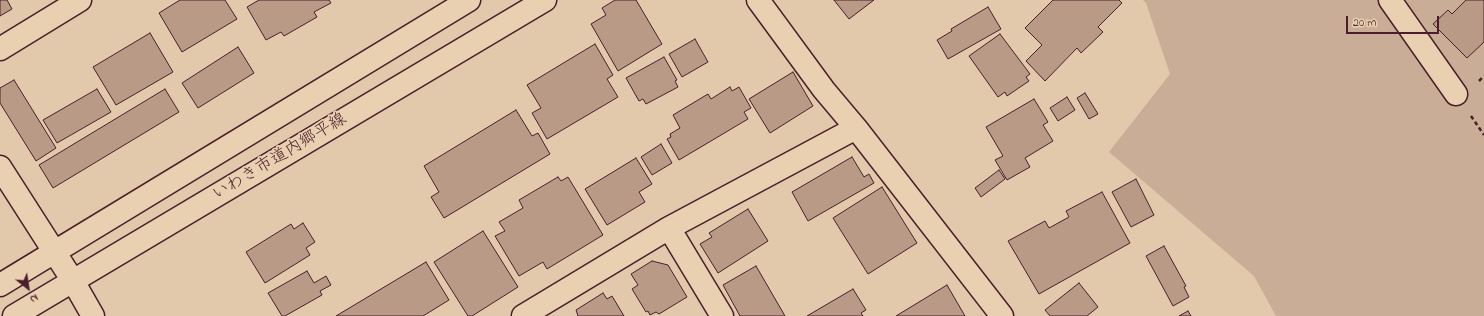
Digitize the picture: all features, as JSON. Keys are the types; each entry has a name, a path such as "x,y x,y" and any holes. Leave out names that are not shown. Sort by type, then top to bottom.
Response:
{"street":[{"path":"0,49 80,0"},
{"path":"0,285 470,0"},
{"name":"いわき市道内郷平線","path":"14,316 545,0"},
{"path":"758,0 824,90 856,128 1002,316"},
{"path":"1390,0 1456,94"},
{"path":"524,316 669,228 856,128"},
{"path":"0,167 55,252 93,316"},
{"path":"669,228 722,316"}],"shaded area":[{"path":"1143,0 1484,0 1484,316 1276,316 1254,276 1109,152 1170,74 1146,3"}],"building":[{"path":"0,0 7,0 12,9 0,16"},
{"path":"180,0 225,0 237,19 182,52 159,13"},
{"path":"259,0 329,0 331,3 314,12 317,17 284,36 281,32 266,40 247,7"},
{"path":"615,0 636,0 662,44 618,71 591,24 606,15 602,8"},
{"path":"834,0 874,0 849,19"},
{"path":"1053,0 1119,0 1122,3 1098,27 1103,32 1081,53 1077,48 1045,81 1026,61 1042,45 1025,28"},
{"path":"1466,0 1484,0 1484,42 1467,58 1433,24 1448,10 1452,14"},
{"path":"988,7 1001,29 948,59 937,40 952,31 951,29"},
{"path":"150,33 173,72 116,105 93,67"},
{"path":"1000,34 1030,74 1026,77 1029,81 1007,96 1005,92 998,97 969,56"},
{"path":"695,39 708,62 682,77 669,54"},
{"path":"595,44 613,75 607,79 618,97 547,139 532,113 541,108 527,85"},
{"path":"238,47 254,73 198,108 182,83"},
{"path":"664,57 677,80 675,81 678,87 646,104 643,99 639,101 626,78"},
{"path":"793,72 813,106 770,133 749,99"},
{"path":"14,80 56,148 36,161 0,103 0,88"},
{"path":"730,87 732,91 739,87 751,108 744,112 748,119 679,160 667,139 671,137 670,134 680,128 673,115 708,94 711,99"},
{"path":"97,89 111,112 57,143 43,120"},
{"path":"165,89 179,112 53,188 39,165"},
{"path":"1085,93 1098,114 1089,119 1077,98"},
{"path":"1067,97 1075,110 1058,121 1050,108"},
{"path":"1034,99 1048,122 1043,125 1053,141 1025,158 1030,167 1007,180 995,160 1003,156 986,127"},
{"path":"516,110 532,136 538,133 550,154 444,218 431,197 439,192 424,166"},
{"path":"661,144 672,163 652,175 641,157"},
{"path":"852,157 864,177 869,174 874,183 808,221 792,192"},
{"path":"636,158 652,184 639,192 645,202 607,225 585,189"},
{"path":"999,170 1005,179 981,197 975,188"},
{"path":"558,177 561,181 568,177 603,235 547,269 543,262 519,276 495,236 505,231 499,222 523,208 519,200"},
{"path":"1136,179 1154,215 1131,227 1112,192"},
{"path":"882,187 917,243 868,274 833,218"},
{"path":"1102,192 1130,243 1039,294 1008,241 1045,221 1049,228 1069,217 1066,211"},
{"path":"748,209 768,241 718,273 700,244 712,237 709,233"},
{"path":"303,223 315,242 306,248 310,255 265,283 246,252 291,224 294,229"},
{"path":"483,231 518,287 472,316 468,316 434,262"},
{"path":"1164,246 1186,286 1184,287 1189,297 1173,306 1146,256"},
{"path":"652,261 668,265 687,297 659,314 656,312 650,315 648,311 646,312 632,289 638,285 631,274"},
{"path":"426,262 449,300 423,316 336,316"},
{"path":"756,266 785,316 740,316 723,285"},
{"path":"307,271 314,283 326,276 331,285 320,291 322,295 285,316 282,316 268,293"},
{"path":"1079,283 1098,307 1087,316 1050,316 1045,310"},
{"path":"947,285 965,316 896,316"},
{"path":"853,289 866,310 861,313 863,316 807,316"},
{"path":"603,293 607,299 612,296 624,316 578,316 576,310"},
{"path":"1188,311 1191,316 1179,316"}]}
